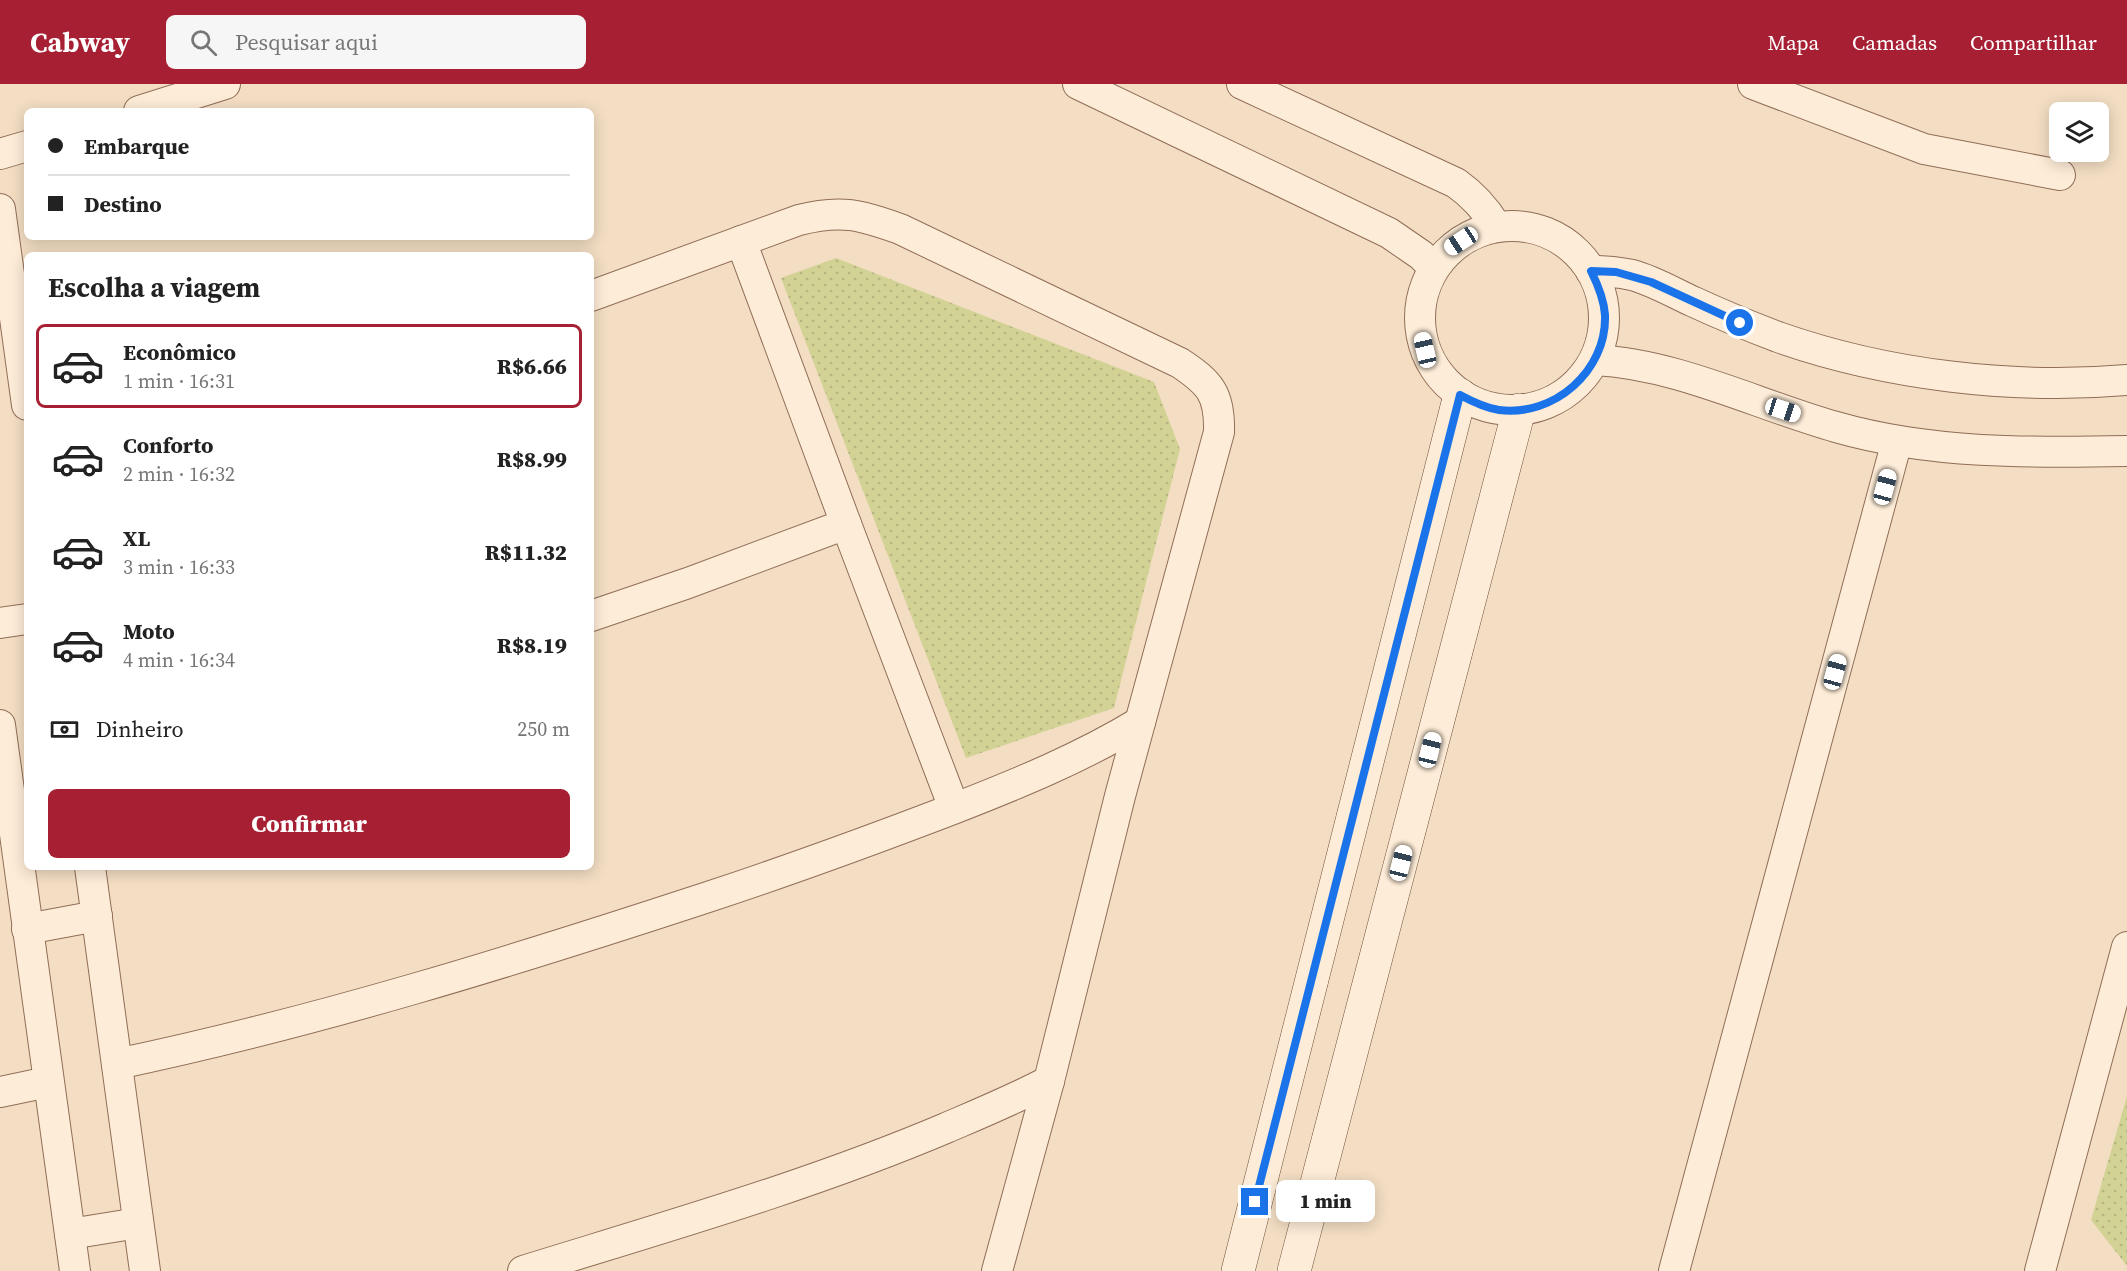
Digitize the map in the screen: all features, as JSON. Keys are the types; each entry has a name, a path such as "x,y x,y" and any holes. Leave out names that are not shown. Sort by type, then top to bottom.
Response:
{"street":[{"path":"149,108 225,84"},
{"path":"1077,84 1389,233 1421,255 1433,267"},
{"path":"1242,84 1455,183 1470,193 1484,207 1496,226"},
{"path":"1753,84 1924,149 2060,175"},
{"path":"0,154 24,147"},
{"path":"0,209 24,383"},
{"path":"594,295 799,220 822,214 843,214 871,219 900,229 1180,363 1208,386 1217,401 1220,413 1219,432 1120,796 1049,1081 997,1271"},
{"path":"1519,225 1540,230 1561,239 1578,253 1591,271 1601,292 1605,315 1603,338 1595,360 1582,379 1564,395 1542,406 1519,411 1499,410 1479,405 1460,395 1439,375 1425,350 1419,322 1422,293 1433,267 1450,248 1472,234 1496,226 1519,225"},
{"path":"741,241 954,808"},
{"path":"1591,271 1616,272 1651,282 1740,323 1794,342 1860,360 1915,371 1974,379 2038,382 2127,380"},
{"path":"1595,360 1622,361 1657,369 1837,428 1897,441 2044,453 2127,452"},
{"path":"1238,1271 1460,395"},
{"path":"1294,1271 1519,411"},
{"path":"1674,1271 1897,441"},
{"path":"594,615 846,524"},
{"path":"0,623 24,619"},
{"path":"117,1064 262,1031 454,978 781,873 1019,783 1106,742 1140,722"},
{"path":"0,725 3,782 27,929 75,1271"},
{"path":"90,870 145,1271"},
{"path":"27,929 97,916"},
{"path":"2040,1271 2127,946"},
{"path":"523,1271 752,1200 889,1152 1008,1102 1049,1081"},
{"path":"0,1092 48,1082"},
{"path":"70,1234 138,1222"}],"shaded area":[{"path":"836,258 1154,382 1180,449 1114,708 966,758 781,278"},
{"path":"2127,1096 2127,1266 2091,1220"}],"route":[{"path":"1255,1202 1460,395 1479,405 1499,410 1519,411 1542,406 1564,395 1582,379 1595,360 1603,338 1605,315 1601,292 1591,271 1616,272 1634,276 1740,323"}]}
